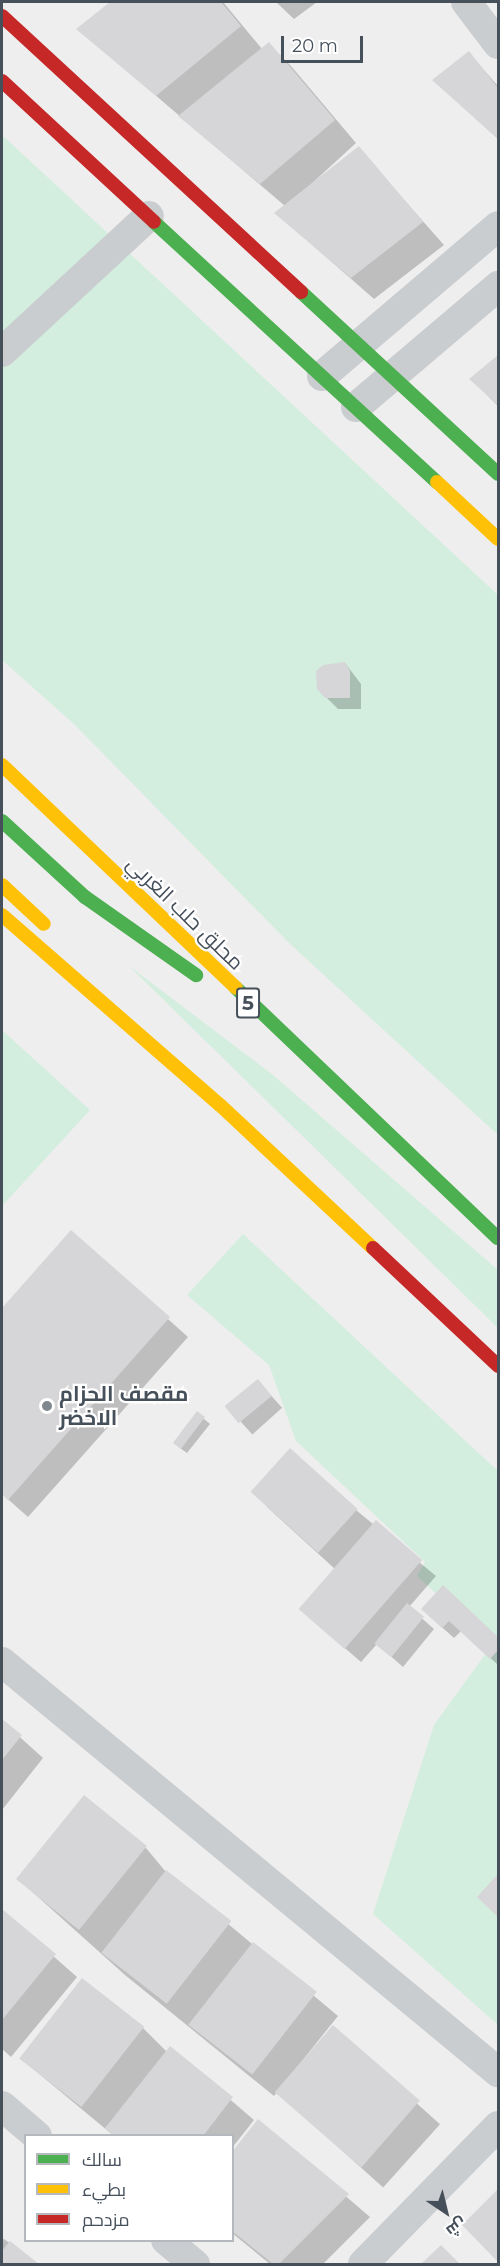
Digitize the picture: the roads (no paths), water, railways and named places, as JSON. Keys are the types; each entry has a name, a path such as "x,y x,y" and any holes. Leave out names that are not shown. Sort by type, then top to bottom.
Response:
{"main road":[{"path":"2,15 498,474"},
{"path":"2,81 498,539"},
{"name":"محلق حلب الغربي","path":"2,765 285,1039 498,1238"},
{"path":"2,822 85,897 285,1039"},
{"path":"2,885 56,936"},
{"path":"2,915 220,1105 498,1366"},
{"path":"89,970 220,1105"}],"street":[{"path":"2,15 16,2"},
{"path":"466,2 498,44"},
{"path":"2,352 149,216"},
{"path":"322,376 356,343 498,226"},
{"path":"356,407 390,374 498,286"},
{"path":"2,1662 498,2072"},
{"path":"2,2106 35,2134"},
{"path":"363,2265 498,2126"},
{"path":"167,2242 195,2265"}],"place":[{"name":"مقصف الحزام الاخضر","path":"47,1406"}]}
